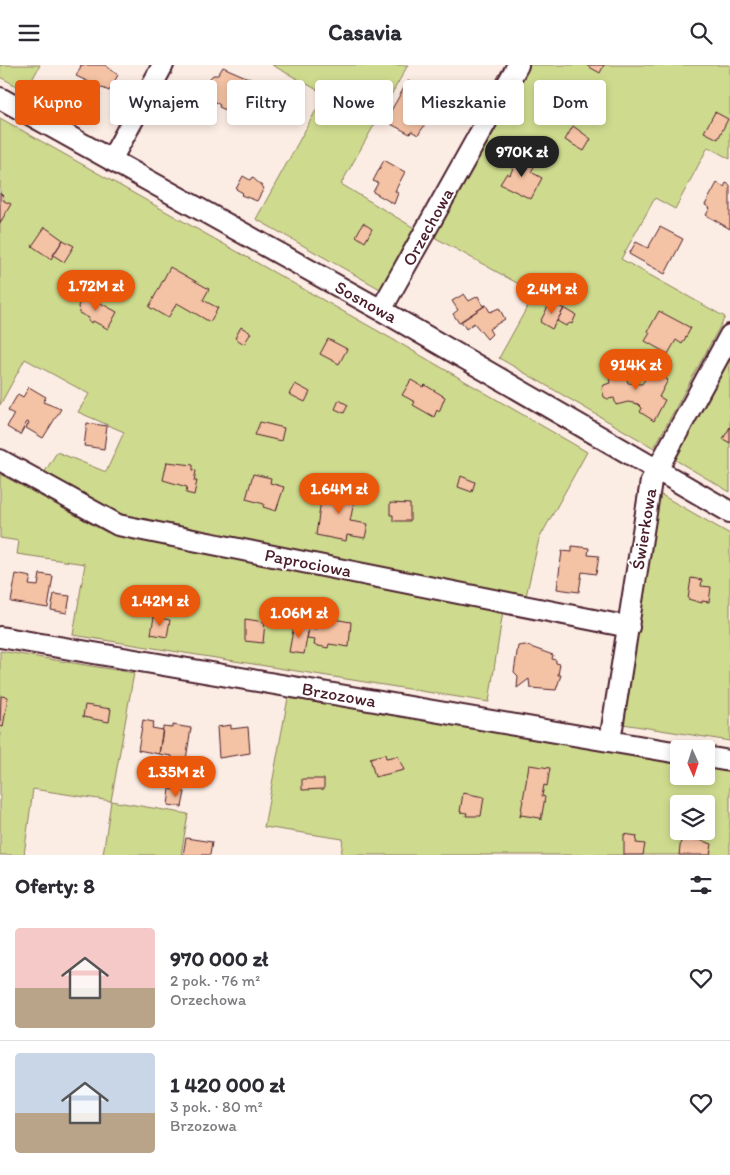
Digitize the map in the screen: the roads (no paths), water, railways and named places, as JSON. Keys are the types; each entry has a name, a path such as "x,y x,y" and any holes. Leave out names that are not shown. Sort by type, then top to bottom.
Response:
{"street":[{"path":"111,160 163,65"},
{"name":"Orzechowa","path":"381,310 518,65"},
{"name":"Sosnowa","path":"0,98 381,310 730,512"},
{"name":"Świerkowa","path":"610,741 651,481 730,335"},
{"name":"Paprociowa","path":"0,460 118,525 629,627"},
{"name":"Brzozowa","path":"0,637 670,751"},
{"path":"715,758 730,761"}]}
